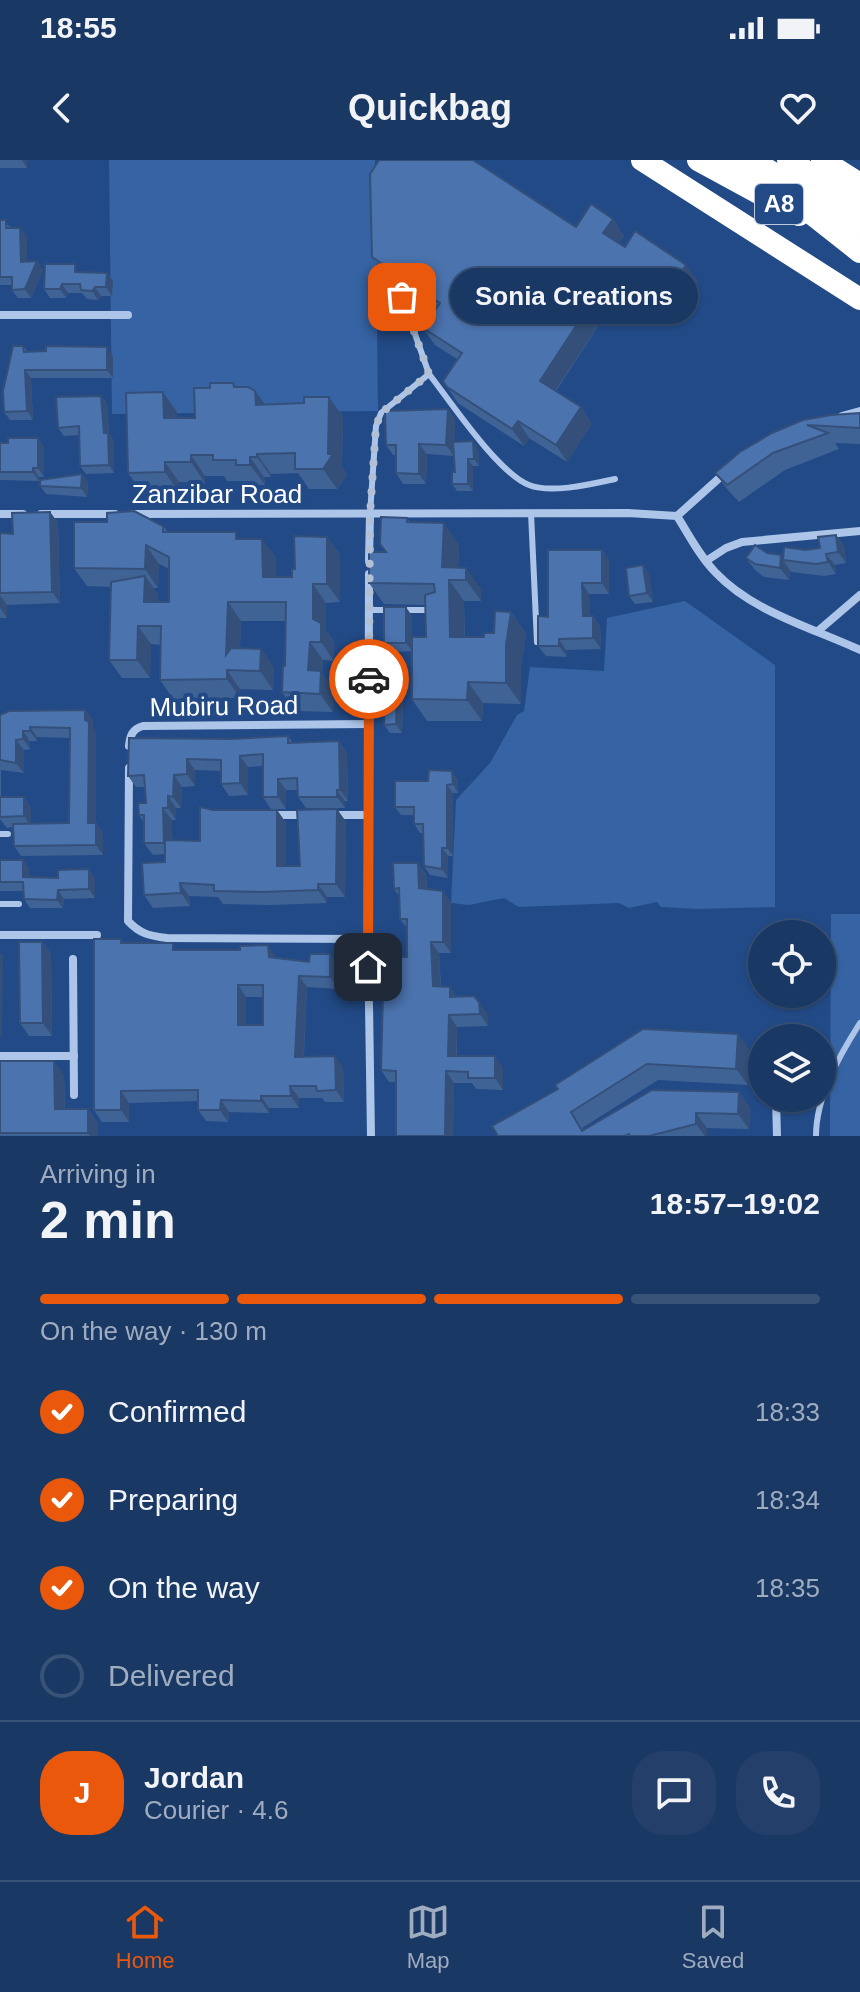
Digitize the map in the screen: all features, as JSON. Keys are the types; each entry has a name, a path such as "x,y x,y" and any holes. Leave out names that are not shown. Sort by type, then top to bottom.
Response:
{"highway":[{"path":"642,160 860,299"},
{"name":"A8","path":"698,160 860,250"},
{"path":"728,160 798,203 860,250"},
{"path":"751,160 860,227"},
{"path":"788,160 860,204"},
{"name":"A8","path":"822,160 860,184"}],"street":[{"path":"0,315 128,315"},
{"path":"831,420 860,411"},
{"path":"728,470 677,516 706,561 735,590 754,602 860,650"},
{"name":"Zanzibar Road","path":"0,514 628,513 677,516"},
{"path":"370,514 368,939 371,1136"},
{"path":"706,561 742,542 860,531"},
{"path":"818,631 860,595"},
{"name":"Mubiru Road","path":"368,939 146,936 128,921 128,905 129,745 130,736 136,728 369,724"},
{"path":"265,815 369,815"},
{"path":"0,935 97,935"},
{"path":"73,959 74,1095"},
{"path":"0,1056 74,1056"},
{"path":"776,1112 777,1136"}],"lane":[{"path":"402,297 429,374 504,468 529,486 575,489 615,479"},
{"path":"370,514 376,426 381,413 429,374"},
{"path":"531,513 537,642"},
{"path":"370,610 445,610"},
{"path":"0,904 19,904"},
{"path":"816,1136 816,1119 840,1053 860,1023"}],"shaded area":[{"path":"109,160 375,160 378,411 112,414"},
{"path":"685,601 775,665 775,907 698,909 661,907 657,902 629,908 619,903 519,907 504,898 469,905 451,903 456,800 490,763 517,715 524,711 530,667 604,671 607,618"},
{"path":"831,914 860,914 860,1136 830,1136 830,1112 836,1112 836,1024 831,1024 831,1008 836,1008 836,920 831,920"}],"building":[{"path":"379,160 473,160 576,227 591,204 613,219 603,233 625,247 635,231 686,265 658,308 608,277 540,381 581,407 556,445 518,421 512,429 447,387 443,381 462,353 423,328 440,303 372,257 370,174"},
{"path":"0,220 6,220 6,228 20,228 21,262 37,261 25,289 12,290 12,277 0,277"},
{"path":"45,264 75,264 75,272 107,273 106,287 95,287 92,291 81,290 80,284 62,284 60,289 44,289"},
{"path":"13,346 23,346 24,352 46,351 46,346 107,347 107,370 25,370 27,411 4,412 3,391"},
{"path":"210,383 233,383 234,387 248,387 255,391 256,405 304,403 304,397 329,397 328,454 333,454 323,469 295,469 295,453 257,454 257,457 250,457 250,465 236,465 236,460 213,460 213,455 191,455 191,462 165,462 165,472 128,473 126,393 163,392 164,418 195,418 194,388 210,388"},
{"path":"101,396 104,433 108,433 109,465 80,466 79,426 58,428 56,397"},
{"path":"448,409 446,445 419,444 419,474 396,473 396,445 386,445 385,411"},
{"path":"860,413 860,428 807,425 828,433 773,453 727,485 715,473 740,452 772,433 803,420"},
{"path":"8,438 38,438 38,468 33,468 33,472 0,472 0,443 8,443"},
{"path":"473,441 474,459 468,459 468,484 452,484 452,472 455,472 453,442"},
{"path":"82,474 81,488 40,486 40,480"},
{"path":"134,511 163,526 163,532 236,532 236,539 262,539 263,577 292,577 292,569 295,569 294,536 327,537 327,584 313,584 313,619 321,623 321,642 310,642 308,670 321,671 320,694 282,692 286,602 228,602 226,655 231,648 261,649 260,671 227,670 227,679 160,680 161,626 138,626 137,660 109,660 111,582 145,576 144,602 169,602 169,557 146,545 145,569 74,568 74,522 107,522 107,513"},
{"path":"50,512 52,592 0,593 0,533 13,534 12,513"},
{"path":"381,517 407,518 407,522 444,523 442,567 466,568 466,580 449,580 450,637 484,637 484,633 494,633 495,611 511,612 506,645 506,683 468,682 467,700 412,699 412,637 426,637 425,595 435,592 434,584 369,583 369,552 386,552 380,544"},
{"path":"836,535 838,552 826,554 828,562 816,564 783,560 784,547 820,548 818,537"},
{"path":"755,545 767,553 781,555 780,568 755,564 746,558"},
{"path":"548,550 602,550 602,583 582,583 583,616 593,616 593,638 559,639 559,646 538,646 538,616 548,617"},
{"path":"643,565 647,593 629,596 626,568"},
{"path":"384,607 406,607 406,643 384,643"},
{"path":"385,694 397,695 396,724 384,725"},
{"path":"85,710 85,720 89,722 88,823 96,823 96,845 14,846 13,824 69,823 70,728 30,727 30,731 23,731 23,739 16,740 16,763 0,760 0,715 9,711"},
{"path":"288,736 288,743 339,741 340,790 337,790 337,797 298,797 297,778 278,779 278,797 263,797 263,754 240,756 240,783 221,784 221,760 187,759 187,774 174,775 173,797 168,796 168,808 163,808 164,843 144,843 144,815 139,815 138,803 146,803 144,775 128,776 129,738"},
{"path":"429,770 452,771 453,784 447,785 447,848 442,848 442,869 424,866 423,824 414,824 414,807 395,807 395,781 428,781"},
{"path":"0,797 24,797 24,816 0,817"},
{"path":"200,807 213,810 277,810 277,866 300,866 297,810 337,809 336,884 318,884 318,890 262,892 214,891 214,885 180,883 181,893 144,895 142,863 165,862 165,840 200,841"},
{"path":"0,860 23,860 23,877 58,878 58,870 89,869 89,889 58,890 57,900 24,899 23,882 0,882"},
{"path":"393,863 418,863 419,888 443,891 443,942 431,942 433,986 450,987 450,997 474,996 479,1002 480,1014 449,1015 448,1056 495,1056 495,1078 468,1078 468,1072 446,1071 445,1136 396,1136 396,1071 381,1070 384,958 407,957 407,919 400,919 399,888 394,889"},
{"path":"94,939 121,939 121,943 173,943 173,950 240,950 240,946 268,945 269,957 309,962 310,954 330,954 330,977 299,976 295,1057 335,1056 336,1090 317,1091 316,1086 290,1086 291,1096 261,1096 261,1101 221,1100 220,1110 198,1110 198,1090 121,1091 121,1110 94,1110","holes":["238,985 263,985 263,1025 238,1025"]},
{"path":"19,942 42,942 43,1023 20,1023"},
{"path":"643,1029 738,1034 736,1069 647,1064 571,1112 582,1131 652,1090 739,1092 738,1114 696,1113 696,1124 649,1136 498,1136 492,1126 558,1089 555,1085"},
{"path":"0,1061 54,1061 55,1109 88,1109 88,1133 0,1133"}],"way so far":[{"path":"369,679 370,514 376,426 381,413 429,374 402,297"}],"place":[{"name":"Sonia Creations","path":"402,297"}],"route":[{"path":"368,967 369,679"}]}
